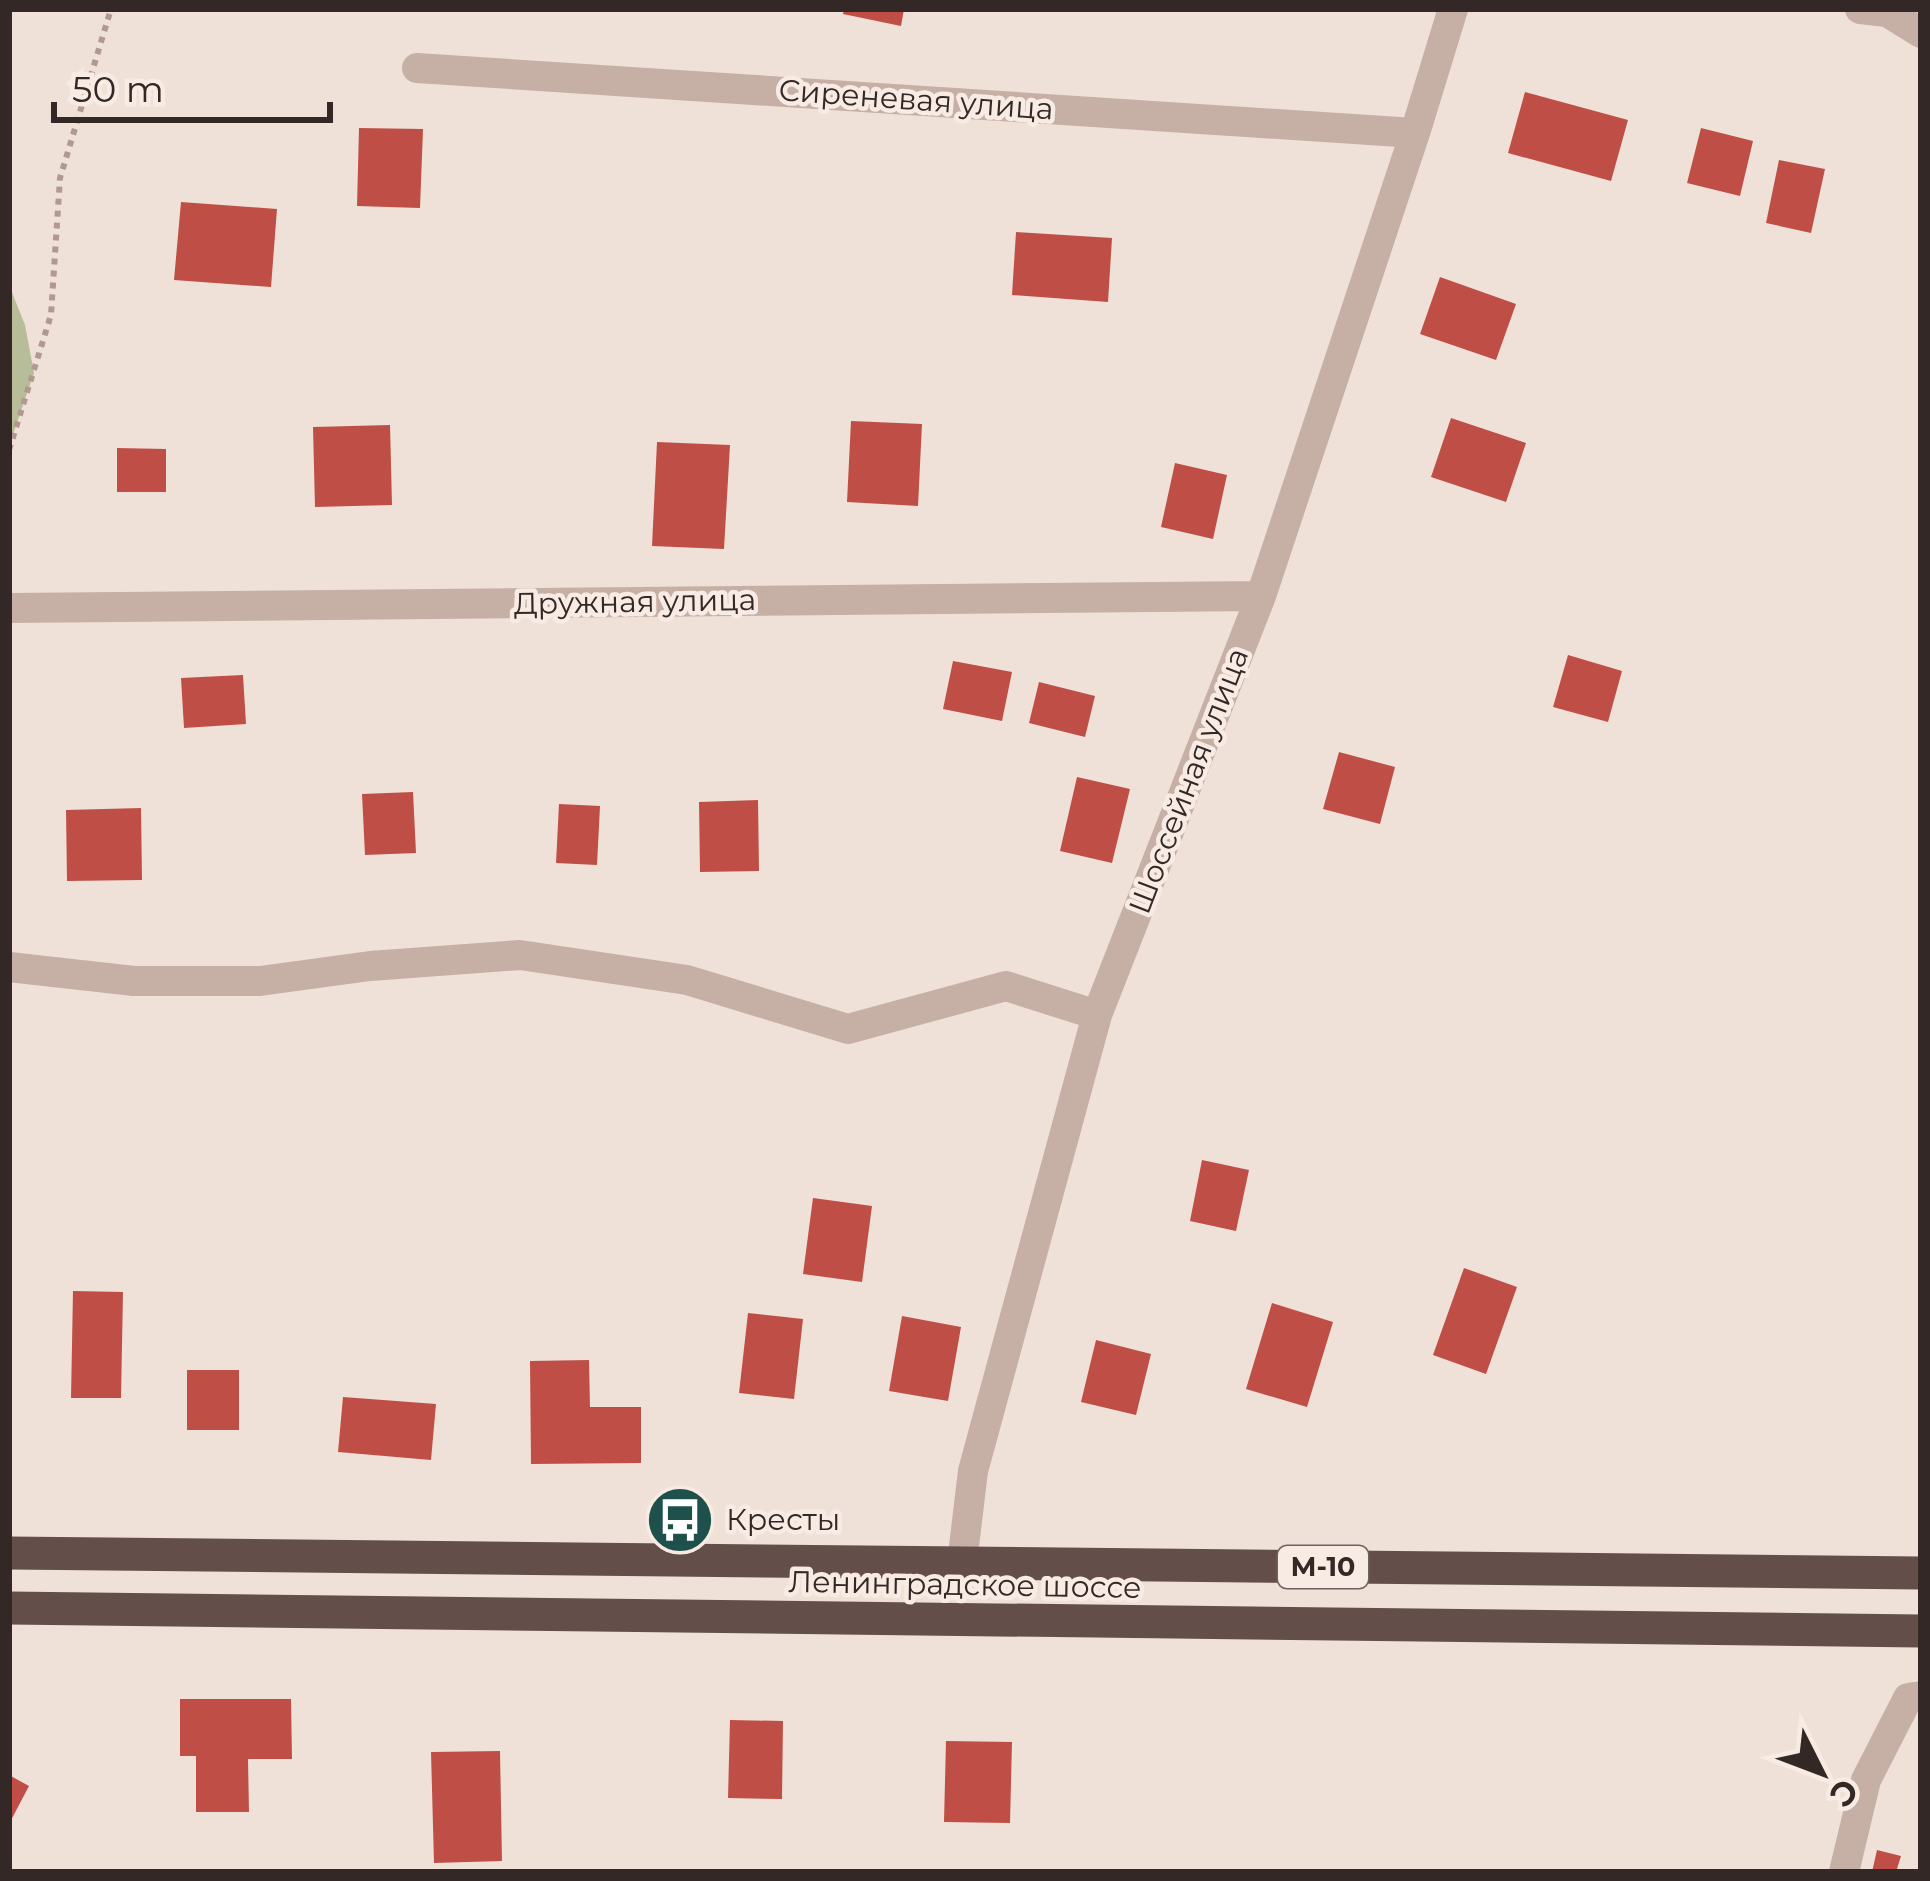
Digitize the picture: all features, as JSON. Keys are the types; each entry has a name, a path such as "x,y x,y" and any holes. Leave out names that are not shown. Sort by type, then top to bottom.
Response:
{"highway":[{"name":"Ленинградское шоссе","path":"9,1553 1921,1573"},
{"name":"Ленинградское шоссе","path":"9,1608 1921,1631"}],"street":[{"name":"Шоссейная улица","path":"962,1563 973,1471 1097,1015 1262,596 1453,9"},
{"path":"1860,9 1887,12 1921,33"},
{"name":"Сиреневая улица","path":"417,68 1415,134"},
{"name":"Дружная улица","path":"9,608 1262,596"},
{"path":"9,967 134,980 260,981 370,966 520,955 686,980 848,1029 1006,986 1097,1015"},
{"path":"1844,1872 1866,1780 1908,1699 1921,1696"}],"path":[{"path":"9,450 50,315 60,178 111,9"}],"green space":[{"path":"9,285 25,325 34,373 9,446"}],"building":[{"path":"844,9 904,9 901,26 843,14"},
{"path":"1525,92 1628,120 1611,181 1508,153"},
{"path":"359,128 423,129 420,208 357,206"},
{"path":"1701,128 1753,141 1740,196 1687,183"},
{"path":"1779,160 1825,169 1811,233 1766,223"},
{"path":"181,202 277,209 271,287 174,280"},
{"path":"1016,232 1112,238 1108,302 1012,295"},
{"path":"1440,277 1516,304 1496,360 1420,334"},
{"path":"1451,418 1526,443 1506,502 1431,477"},
{"path":"851,421 922,424 918,506 847,502"},
{"path":"390,425 392,505 315,507 313,427"},
{"path":"657,442 730,445 724,549 652,546"},
{"path":"117,448 166,449 166,492 117,492"},
{"path":"1175,463 1227,475 1213,539 1161,527"},
{"path":"1568,655 1622,671 1608,722 1553,707"},
{"path":"953,661 1012,672 1002,721 943,709"},
{"path":"243,675 246,724 184,728 181,678"},
{"path":"1039,682 1095,696 1085,737 1029,723"},
{"path":"1339,752 1395,767 1380,824 1323,809"},
{"path":"1077,777 1130,789 1112,863 1060,851"},
{"path":"413,792 416,853 365,855 362,794"},
{"path":"758,800 759,871 700,872 699,802"},
{"path":"559,804 600,806 597,865 556,863"},
{"path":"141,808 142,880 67,881 66,810"},
{"path":"1202,1160 1249,1170 1236,1231 1190,1221"},
{"path":"813,1198 872,1206 862,1282 803,1274"},
{"path":"1464,1268 1517,1287 1486,1374 1433,1355"},
{"path":"73,1291 123,1292 121,1398 71,1398"},
{"path":"1272,1303 1333,1322 1307,1407 1246,1389"},
{"path":"748,1313 803,1319 794,1399 739,1393"},
{"path":"902,1316 961,1327 948,1401 889,1391"},
{"path":"1096,1340 1151,1354 1136,1415 1081,1402"},
{"path":"589,1360 590,1407 641,1407 641,1463 531,1464 530,1361"},
{"path":"187,1370 239,1370 239,1430 187,1430"},
{"path":"343,1397 436,1404 431,1460 338,1452"},
{"path":"180,1699 291,1699 292,1759 248,1759 249,1812 196,1812 196,1756 180,1756"},
{"path":"730,1720 783,1721 782,1799 728,1798"},
{"path":"946,1741 1012,1742 1010,1823 944,1822"},
{"path":"500,1751 502,1861 434,1863 431,1752"},
{"path":"9,1775 29,1786 9,1824"},
{"path":"1877,1850 1901,1856 1896,1872 1872,1872"}],"place":[{"name":"Кресты","path":"680,1520"}]}
